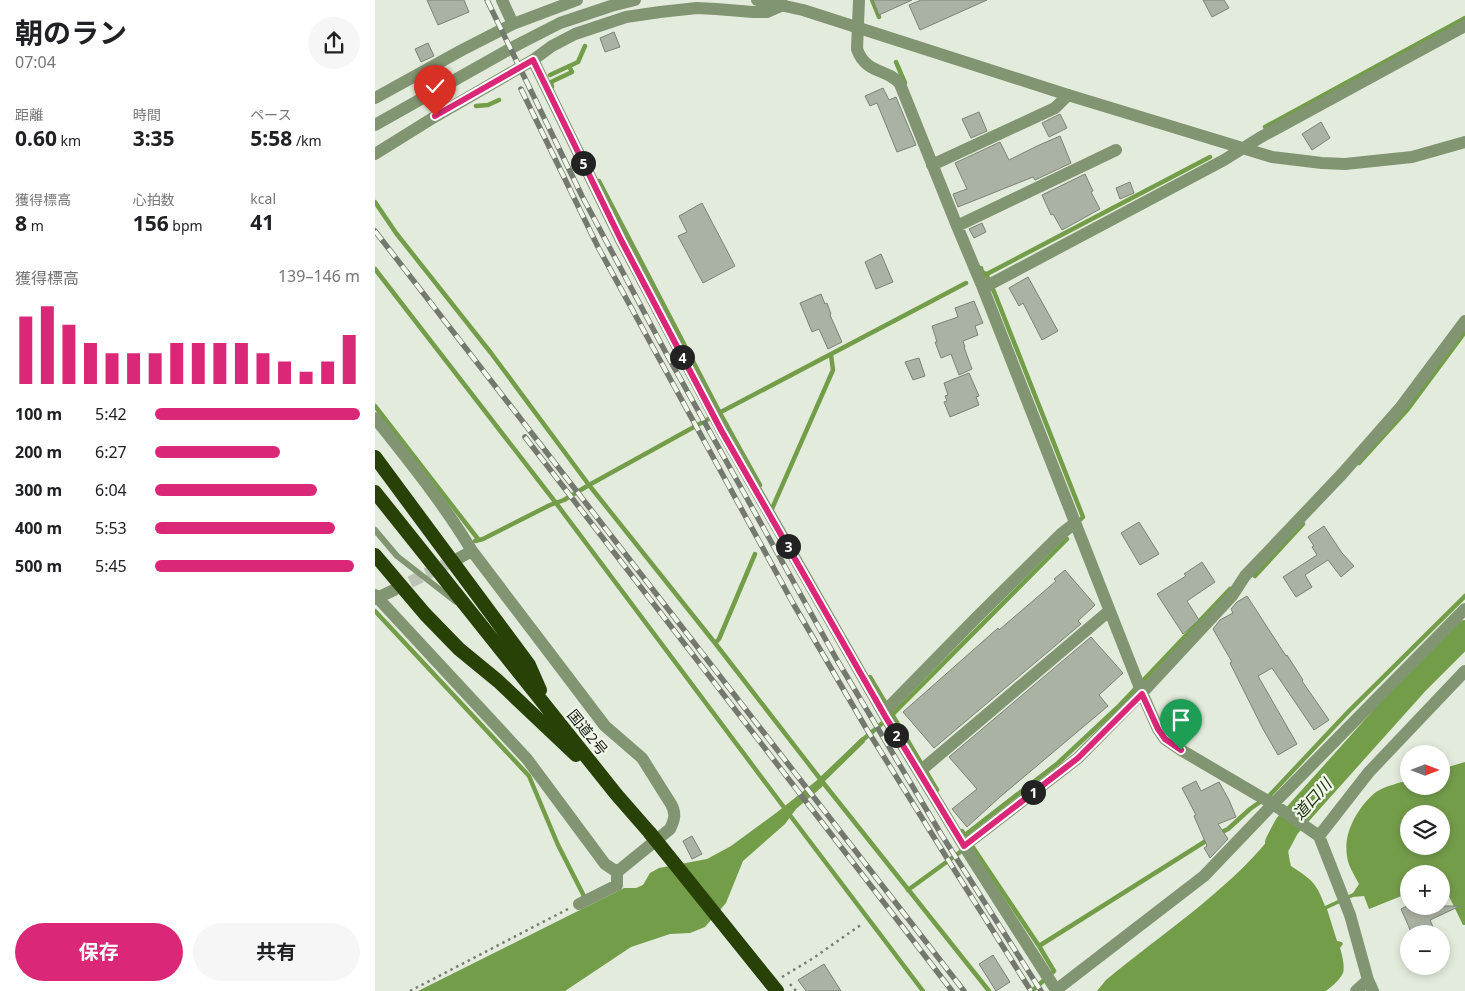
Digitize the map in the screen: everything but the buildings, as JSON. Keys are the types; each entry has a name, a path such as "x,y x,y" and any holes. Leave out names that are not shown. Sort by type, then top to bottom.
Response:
{"highway":[{"path":"375,456 529,665 547,707"},
{"name":"国道2号","path":"375,492 616,794 777,985"},
{"path":"375,555 425,614 459,649 498,680 616,794"}],"street":[{"path":"502,0 513,24"},
{"path":"375,98 513,24 577,0"},
{"path":"375,125 560,23 635,0"},
{"path":"757,0 781,2 1068,95 1272,157 1345,164 1412,157 1465,142"},
{"path":"859,0 857,49 859,56 871,68 898,81 936,163 989,285 1075,523 1158,729 1165,739 1267,801 1314,833 1336,878 1350,915 1370,986 1357,991"},
{"path":"375,154 435,116 575,34 626,17 669,10 716,8 767,12 781,2"},
{"path":"989,285 1243,149 1261,137 1465,26"},
{"path":"533,60 621,240 721,430 887,714 1056,990 1204,876 1267,801 1465,609"},
{"path":"936,163 1055,108 1068,95"},
{"path":"961,224 1116,150"},
{"path":"967,843 1078,758 1140,688 1232,596 1245,576 1342,474 1406,400 1465,321"},
{"path":"375,418 457,526 472,551 605,726 642,758 675,810 674,820 670,829 617,872"},
{"path":"887,714 977,617 1061,534 1075,523"},
{"path":"459,558 472,551"},
{"path":"394,590 376,597 527,759 605,864 617,872"},
{"path":"922,770 1109,611"},
{"path":"1314,833 1465,671"},
{"path":"584,902 617,885 617,872"}],"lane":[{"path":"375,530 397,556 477,618"}],"path":[{"path":"409,991 584,902"},
{"path":"777,985 862,924"}],"shaded area":[{"path":"862,737 865,742 825,781 822,787 796,809 785,824 743,861 726,903 705,927 690,933 670,934 631,947 565,991 418,991 624,888 636,888 643,885 650,873 659,868 707,859 731,846 816,781"},
{"path":"1465,762 1465,925 1463,925 1450,898 1450,865 1400,865 1400,897 1369,909 1364,896 1353,897 1327,909 1337,941 1343,944 1340,948 1344,967 1340,978 1326,991 1097,991 1106,980 1191,913 1233,877 1269,839 1280,819 1297,828 1288,846 1291,866 1313,882 1325,906 1353,893 1359,884 1347,856 1347,838 1350,829 1353,821 1369,798 1376,792 1400,783 1400,795 1450,795 1450,766"}],"waterway":[{"path":"872,0 879,17"},
{"path":"1265,127 1465,18"},
{"path":"550,75 578,62 585,46"},
{"path":"896,62 905,83"},
{"path":"552,87 551,82 572,72 569,66"},
{"path":"476,106 488,105 499,100"},
{"path":"985,275 1210,157"},
{"path":"599,181 720,413 760,485"},
{"path":"375,202 396,233 491,353 589,485 989,991"},
{"path":"981,268 982,272 986,274 995,294 1083,517 1080,520"},
{"path":"375,269 556,503 923,991"},
{"path":"719,413 966,283"},
{"path":"1359,463 1408,409 1465,332"},
{"path":"771,511 833,370 831,355"},
{"path":"375,406 478,539"},
{"path":"475,541 483,539 550,505 564,500 712,417"},
{"path":"1255,576 1303,524"},
{"path":"891,716 1067,539"},
{"path":"715,643 719,639 755,554"},
{"path":"965,835 1058,763 1117,708 1230,589"},
{"path":"1218,834 1228,829 1250,809 1270,795 1348,712 1465,596"},
{"path":"375,611 529,776 558,845 586,900"},
{"name":"道口川","path":"1278,843 1287,826 1416,682 1465,633"},
{"path":"870,677 937,790"},
{"path":"859,743 885,721"},
{"path":"962,831 1039,946"},
{"path":"1032,991 1054,971 1039,946 1209,839"},
{"path":"908,890 963,850"}],"tunnel":[{"path":"394,590 459,558"}],"railway":[{"path":"487,0 582,196 666,353 837,660 941,834 1041,991"},
{"path":"521,89 598,247 794,605 866,728 1031,991"},
{"path":"375,231 964,991"},
{"path":"525,437 952,991"}],"route":[{"path":"435,116 533,60 621,240 721,430 885,716 964,846 1078,758 1142,694 1158,729 1165,739 1181,750"}]}
